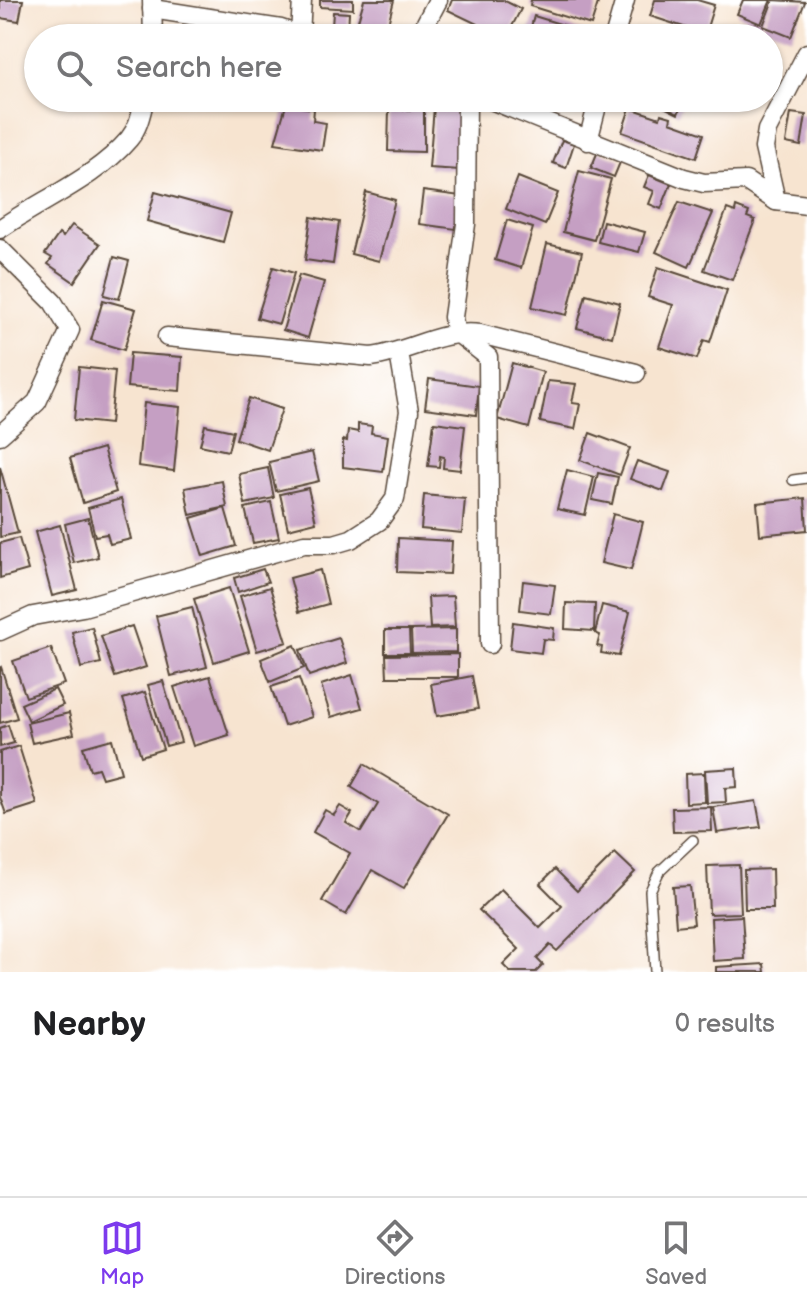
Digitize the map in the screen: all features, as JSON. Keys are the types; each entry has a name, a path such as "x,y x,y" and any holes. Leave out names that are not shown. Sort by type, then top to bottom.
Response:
{"street":[{"path":"302,0 303,24"},
{"path":"425,24 438,0"},
{"path":"618,24 625,0"},
{"path":"153,24 152,4 247,24"},
{"path":"783,99 807,53"},
{"path":"0,229 93,169 128,140 139,123 142,112"},
{"path":"455,331 455,284 466,224 467,112"},
{"path":"519,112 684,178 704,183 746,181 776,201 807,205"},
{"path":"588,141 595,112"},
{"path":"776,112 767,130 764,148 776,201"},
{"path":"0,249 53,302 70,330 37,402 0,435"},
{"path":"455,331 488,357 490,644"},
{"path":"167,337 371,357 399,353 455,331 480,334 636,373"},
{"path":"0,631 33,616 83,607 304,544 334,544 363,532 379,521 395,499 409,411 399,353"}],"lane":[{"path":"793,480 807,478"},
{"path":"655,972 650,891 659,872 693,840"}],"building":[{"path":"0,0 23,0 19,21 0,18"},
{"path":"320,0 353,0 353,9 320,7"},
{"path":"364,0 394,0 388,24 357,24"},
{"path":"452,0 503,0 521,9 513,24 477,24 448,10"},
{"path":"531,0 599,0 591,24 530,6"},
{"path":"655,0 697,0 714,5 708,24 674,24 650,16"},
{"path":"743,0 771,0 761,24 737,14"},
{"path":"773,0 805,2 791,37 783,34 783,24 764,24"},
{"path":"333,12 349,13 348,24 332,24"},
{"path":"534,16 560,24 532,24"},
{"path":"284,112 314,112 313,121 326,123 322,150 275,143"},
{"path":"389,112 424,112 424,152 388,151"},
{"path":"434,112 464,112 460,170 429,168"},
{"path":"629,112 642,112 660,118 661,114 671,117 670,122 704,134 696,158 622,132"},
{"path":"791,113 806,115 801,146 786,143"},
{"path":"562,140 574,144 566,168 553,163"},
{"path":"598,151 621,160 614,177 591,168"},
{"path":"579,171 611,179 594,240 563,232"},
{"path":"649,175 671,184 661,209 649,204 654,191 644,187"},
{"path":"518,177 558,193 545,225 506,209"},
{"path":"423,191 461,196 456,229 419,224"},
{"path":"155,192 231,213 223,242 147,221"},
{"path":"366,192 395,200 379,261 351,254"},
{"path":"679,202 713,213 689,267 656,252"},
{"path":"736,207 749,212 747,217 755,220 732,280 704,270 727,209 735,212"},
{"path":"311,217 339,222 333,264 305,260"},
{"path":"507,220 533,228 521,268 495,260"},
{"path":"603,221 645,232 639,252 598,242"},
{"path":"72,225 100,244 74,282 48,264 52,258 45,254 59,234 63,237"},
{"path":"547,244 582,252 567,315 532,307"},
{"path":"114,257 129,261 119,299 104,295"},
{"path":"273,267 294,273 279,324 257,318"},
{"path":"658,267 727,290 710,342 704,340 697,359 659,347 673,305 648,297"},
{"path":"299,275 324,282 308,338 283,330"},
{"path":"586,294 620,303 612,337 577,328"},
{"path":"103,300 136,309 124,350 91,340"},
{"path":"130,353 182,357 180,391 127,387"},
{"path":"512,363 543,372 529,428 497,419"},
{"path":"79,367 115,371 110,424 74,420"},
{"path":"429,379 479,386 476,415 425,408"},
{"path":"548,381 576,384 572,403 580,404 575,429 540,422"},
{"path":"249,398 282,409 268,450 236,439"},
{"path":"144,403 180,407 174,471 138,466"},
{"path":"434,422 465,426 460,470 443,468 444,457 440,456 439,467 428,466"},
{"path":"358,424 372,426 371,433 388,436 383,472 343,467 343,440 347,441 348,430 358,432"},
{"path":"205,425 233,431 228,451 200,445"},
{"path":"590,433 630,448 620,475 580,460"},
{"path":"103,448 116,492 83,503 70,458"},
{"path":"312,452 319,481 276,491 269,462"},
{"path":"637,461 670,472 663,491 630,479"},
{"path":"0,467 18,533 0,537"},
{"path":"268,468 274,498 245,504 239,474"},
{"path":"567,470 594,477 585,515 557,509"},
{"path":"598,473 618,477 612,504 592,500"},
{"path":"222,481 227,507 190,515 185,488"},
{"path":"308,488 316,522 288,529 280,494"},
{"path":"424,495 465,499 462,533 421,529"},
{"path":"805,498 807,530 760,535 757,503"},
{"path":"121,499 131,539 110,544 107,534 95,536 88,508"},
{"path":"271,502 279,538 253,543 245,508"},
{"path":"225,508 236,546 203,556 191,518"},
{"path":"613,514 643,522 631,570 601,563"},
{"path":"88,518 98,557 74,563 65,524"},
{"path":"60,525 77,590 52,596 35,532"},
{"path":"19,538 28,570 0,578 0,543"},
{"path":"398,538 452,541 450,574 397,572"},
{"path":"263,569 268,582 238,592 234,578"},
{"path":"320,570 328,604 299,612 290,578"},
{"path":"523,581 555,585 551,614 520,610"},
{"path":"270,587 287,642 257,651 240,596"},
{"path":"229,588 249,651 214,662 194,599"},
{"path":"453,596 455,627 430,628 428,597"},
{"path":"566,603 595,604 594,631 565,629"},
{"path":"602,605 630,612 619,656 601,653 602,647 597,646 600,635 595,633"},
{"path":"192,607 207,667 171,676 156,616"},
{"path":"513,622 554,628 553,640 543,639 541,653 510,649"},
{"path":"132,626 146,667 115,677 101,636"},
{"path":"92,627 101,663 81,668 72,632"},
{"path":"456,629 456,652 412,653 411,630"},
{"path":"385,630 409,630 410,653 385,653"},
{"path":"339,638 347,663 309,676 300,650"},
{"path":"295,645 304,668 270,682 261,659"},
{"path":"51,648 64,684 26,697 13,661"},
{"path":"458,654 458,677 387,677 386,655"},
{"path":"0,668 17,718 0,723"},
{"path":"352,675 362,708 331,717 321,685"},
{"path":"210,676 229,735 193,746 174,687"},
{"path":"472,676 478,709 437,716 431,684"},
{"path":"299,678 312,717 284,726 271,687"},
{"path":"163,681 181,742 166,746 148,685"},
{"path":"55,689 63,705 29,721 21,704"},
{"path":"145,692 163,749 141,756 123,699"},
{"path":"69,713 74,734 32,743 27,723"},
{"path":"8,725 14,743 0,747 0,728"},
{"path":"112,739 121,773 102,778 98,768 90,770 83,747"},
{"path":"19,746 37,804 6,814 0,797 0,752"},
{"path":"364,764 448,814 404,888 372,870 346,915 322,901 350,853 313,832 325,810 334,815 340,806 352,813 346,823 361,832 378,804 351,787"},
{"path":"736,768 737,787 725,788 726,802 707,803 705,770"},
{"path":"704,773 705,802 686,803 685,774"},
{"path":"756,801 761,827 717,833 713,807"},
{"path":"711,807 712,831 673,832 672,808"},
{"path":"615,853 635,872 557,951 550,945 537,959 543,965 536,972 510,972 503,965 519,949 479,910 501,889 540,928 562,906 540,884 555,869 577,891"},
{"path":"739,865 741,913 709,914 707,866"},
{"path":"772,869 773,909 745,909 744,870"},
{"path":"690,886 694,924 676,926 673,887"},
{"path":"742,916 745,959 713,961 711,918"},
{"path":"764,964 765,972 716,972 716,967"}]}
